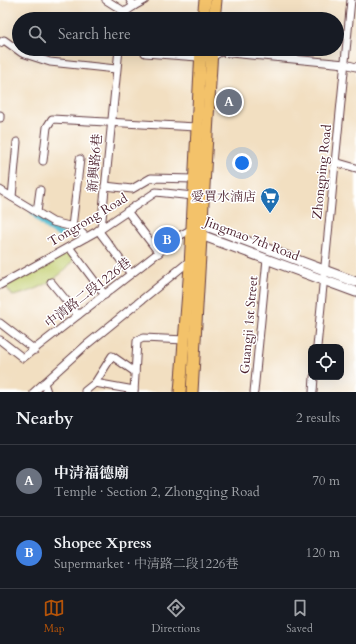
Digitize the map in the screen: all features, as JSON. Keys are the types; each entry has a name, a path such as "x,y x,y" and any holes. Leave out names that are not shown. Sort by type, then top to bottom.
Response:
{"main road":[{"path":"204,12 205,0"},
{"path":"215,12 216,0"},
{"path":"198,230 193,196 196,127 206,56"},
{"path":"180,392 198,230 206,56"},
{"path":"192,392 195,258"}],"street":[{"path":"106,0 120,12"},
{"path":"126,12 132,3 145,0"},
{"name":"Zhongping Road","path":"317,344 351,0"},
{"path":"0,43 4,40 12,46"},
{"path":"29,56 50,62 116,69"},
{"name":"新興路6巷","path":"99,230 105,186 118,56"},
{"path":"262,56 345,64 356,67"},
{"path":"43,161 47,127 52,119 196,127"},
{"path":"12,197 17,142"},
{"path":"72,226 80,158"},
{"path":"335,162 356,168"},
{"path":"105,186 132,189 151,178 194,179"},
{"path":"0,190 54,222 77,228 86,238"},
{"path":"37,212 40,190"},
{"name":"Tongrong Road","path":"0,285 86,238 156,192 193,196"},
{"path":"127,211 159,253"},
{"path":"99,230 132,274"},
{"name":"中清路二段1226巷","path":"0,340 23,358 159,253 198,230"},
{"name":"Jingmao 7th Road","path":"198,230 267,259 356,292"},
{"name":"Jingmao 7th Road","path":"198,230 325,270 356,282"},
{"path":"69,247 105,295"},
{"path":"34,392 195,258"},
{"name":"Guangji 1st Street","path":"254,392 267,259"},
{"path":"51,282 78,315"},
{"path":"0,323 35,350"},
{"path":"95,383 134,391 136,342 143,338 185,340"},
{"path":"86,392 85,391 95,383 112,356 135,372"},
{"path":"313,392 314,380"},
{"path":"44,383 47,392"}],"green space":[{"path":"67,251 74,259 62,273 47,284 31,291 13,296 5,286"}],"waterway":[{"path":"31,207 36,216 44,224 64,236"}],"place":[{"name":"中清福德廟","path":"229,102"},
{"name":"愛買水湳店","path":"270,214"},
{"name":"Shopee Xpress","path":"167,240"}]}
